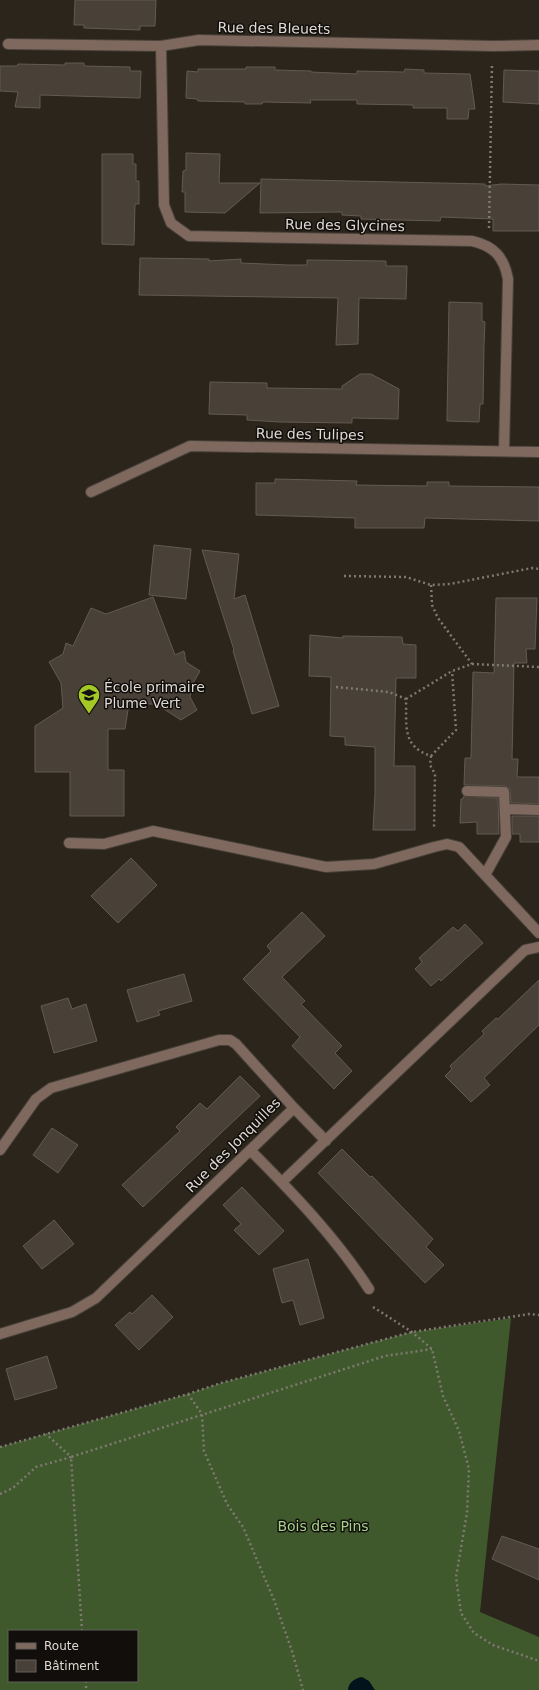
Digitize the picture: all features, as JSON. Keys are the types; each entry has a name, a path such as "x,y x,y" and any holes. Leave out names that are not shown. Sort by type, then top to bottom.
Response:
{"street":[{"name":"Rue des Bleuets","path":"8,44 161,46 199,40 493,46 539,45"},
{"name":"Rue des Glycines","path":"161,46 164,205 171,223 189,236 466,241 479,242 500,256 506,266 508,279 504,451"},
{"name":"Rue des Tulipes","path":"91,492 190,446 539,452"},
{"path":"467,791 504,792 506,837 485,875"},
{"path":"505,810 539,810"},
{"path":"69,843 104,844 153,831 326,867 374,864 434,846 447,844 459,847 539,933"},
{"path":"282,1182 525,950 539,947"},
{"name":"Rue des Jonquilles","path":"0,1150 36,1099 51,1088 219,1040 230,1040 236,1044 294,1108 96,1298 72,1312 0,1334"},
{"path":"294,1108 326,1141"},
{"path":"250,1150 282,1182 351,1261 369,1289"}],"path":[{"path":"486,246 490,213 493,46"},
{"path":"344,576 406,577 431,586 539,568"},
{"path":"431,586 432,605 438,618 472,664"},
{"path":"406,699 452,671 472,664 539,667"},
{"path":"434,846 435,774 430,765 431,756 456,730 452,671"},
{"path":"336,687 389,692 406,699"},
{"path":"406,699 407,734 411,745 431,756"},
{"path":"369,1289 368,1304 412,1332 432,1349 443,1396 459,1431 469,1469 467,1513 456,1577 461,1613 474,1633 493,1645 539,1661"},
{"path":"0,1447 188,1394 221,1383 412,1332 529,1314 539,1316"},
{"path":"0,1494 13,1488 36,1467 385,1356 432,1349"},
{"path":"188,1394 202,1414 204,1451 227,1504 243,1527 271,1593 292,1651 302,1690"},
{"path":"46,1434 71,1457 82,1630"}],"green space":[{"name":"Bois des Pins","path":"511,1318 480,1612 539,1637 539,1690 0,1690 0,1447 188,1394 221,1383 412,1332"}],"water":[{"path":"362,1677 369,1681 375,1690 348,1690 348,1687 352,1681"}],"building":[{"path":"75,0 156,0 155,26 140,26 140,30 84,28 84,25 74,25"},
{"path":"65,63 84,63 84,66 130,67 130,71 141,71 140,98 40,95 40,108 15,107 18,92 0,91 0,66 17,66 18,64 65,65"},
{"path":"246,67 275,67 275,70 357,74 357,71 404,72 405,69 424,70 424,73 470,74 475,109 469,109 468,119 447,119 447,108 413,108 413,105 357,104 357,100 310,100 311,103 263,102 262,104 245,104 245,102 198,101 197,99 186,98 187,71 198,72 198,69 246,69"},
{"path":"504,70 539,71 539,104 503,102"},
{"path":"186,153 220,154 219,183 260,183 225,213 185,212 185,192 182,192 183,171 186,170"},
{"path":"102,154 133,154 133,164 136,164 136,181 139,181 139,204 135,204 134,245 102,244"},
{"path":"261,179 485,184 485,186 501,184 539,185 539,231 493,231 493,219 441,217 440,221 361,219 361,216 342,215 342,212 260,213"},
{"path":"140,258 209,259 209,261 241,259 241,263 288,265 307,265 307,260 386,261 386,266 407,266 406,299 359,298 358,344 336,345 338,298 139,295"},
{"path":"449,302 482,303 482,321 485,322 483,404 480,404 479,422 447,421"},
{"path":"360,374 371,374 399,389 398,419 352,418 352,423 280,422 247,420 247,415 209,414 210,382 267,383 267,388 342,389 342,386"},
{"path":"275,479 357,481 356,485 427,486 427,482 449,482 449,486 539,487 539,521 425,518 424,528 355,528 355,518 256,515 256,483 275,483"},
{"path":"154,545 191,549 186,599 149,595"},
{"path":"202,550 239,554 234,599 245,595 279,706 252,714 233,651 234,650"},
{"name":"École primaire Plume Vert","path":"153,597 175,655 184,651 186,662 200,671 192,685 190,697 197,710 181,720 156,704 129,704 125,729 108,729 108,770 124,770 124,816 70,816 70,772 35,772 35,726 63,708 61,683 49,662 63,654 66,643 73,646 91,608 106,614"},
{"path":"496,598 537,598 535,649 526,649 527,663 514,663 512,759 518,759 517,777 539,777 539,804 511,803 510,789 505,786 464,785 465,758 471,758 473,672 494,673"},
{"path":"310,635 343,638 343,636 402,637 403,644 416,645 416,678 396,678 394,766 415,766 415,830 373,830 375,747 345,745 345,737 330,736 331,677 309,676"},
{"path":"464,796 498,798 499,834 477,834 477,822 460,823 461,799 463,799"},
{"path":"512,816 539,816 539,842 520,842 520,834 512,834"},
{"path":"131,858 157,885 118,923 91,896"},
{"path":"302,912 325,936 282,977 305,1001 301,1004 342,1046 335,1053 352,1071 334,1089 292,1046 300,1037 243,979 271,951 267,946"},
{"path":"465,924 483,943 441,981 439,979 431,986 415,969 422,962 419,958 453,927 458,931"},
{"path":"184,974 192,1001 158,1011 160,1015 137,1022 127,990"},
{"path":"539,980 539,1025 484,1078 490,1085 471,1102 445,1076 452,1069 450,1066 484,1034 482,1031 496,1018 498,1019"},
{"path":"68,998 72,1009 86,1004 97,1041 54,1053 41,1006"},
{"path":"240,1076 260,1096 143,1207 122,1185 180,1131 176,1127 200,1103 207,1109"},
{"path":"52,1128 78,1145 58,1173 33,1155"},
{"path":"342,1149 370,1177 372,1176 433,1239 426,1247 444,1265 425,1283 318,1173"},
{"path":"242,1187 284,1231 259,1255 234,1230 241,1224 223,1205"},
{"path":"54,1220 74,1244 42,1269 23,1246"},
{"path":"308,1259 324,1318 300,1325 293,1300 282,1303 273,1269"},
{"path":"152,1295 173,1317 139,1350 115,1325 130,1312 132,1314"},
{"path":"47,1356 57,1388 15,1400 6,1369"},
{"path":"502,1536 539,1549 539,1580 492,1559"}],"place":[{"name":"École primaire Plume Vert","path":"89,714"}]}
